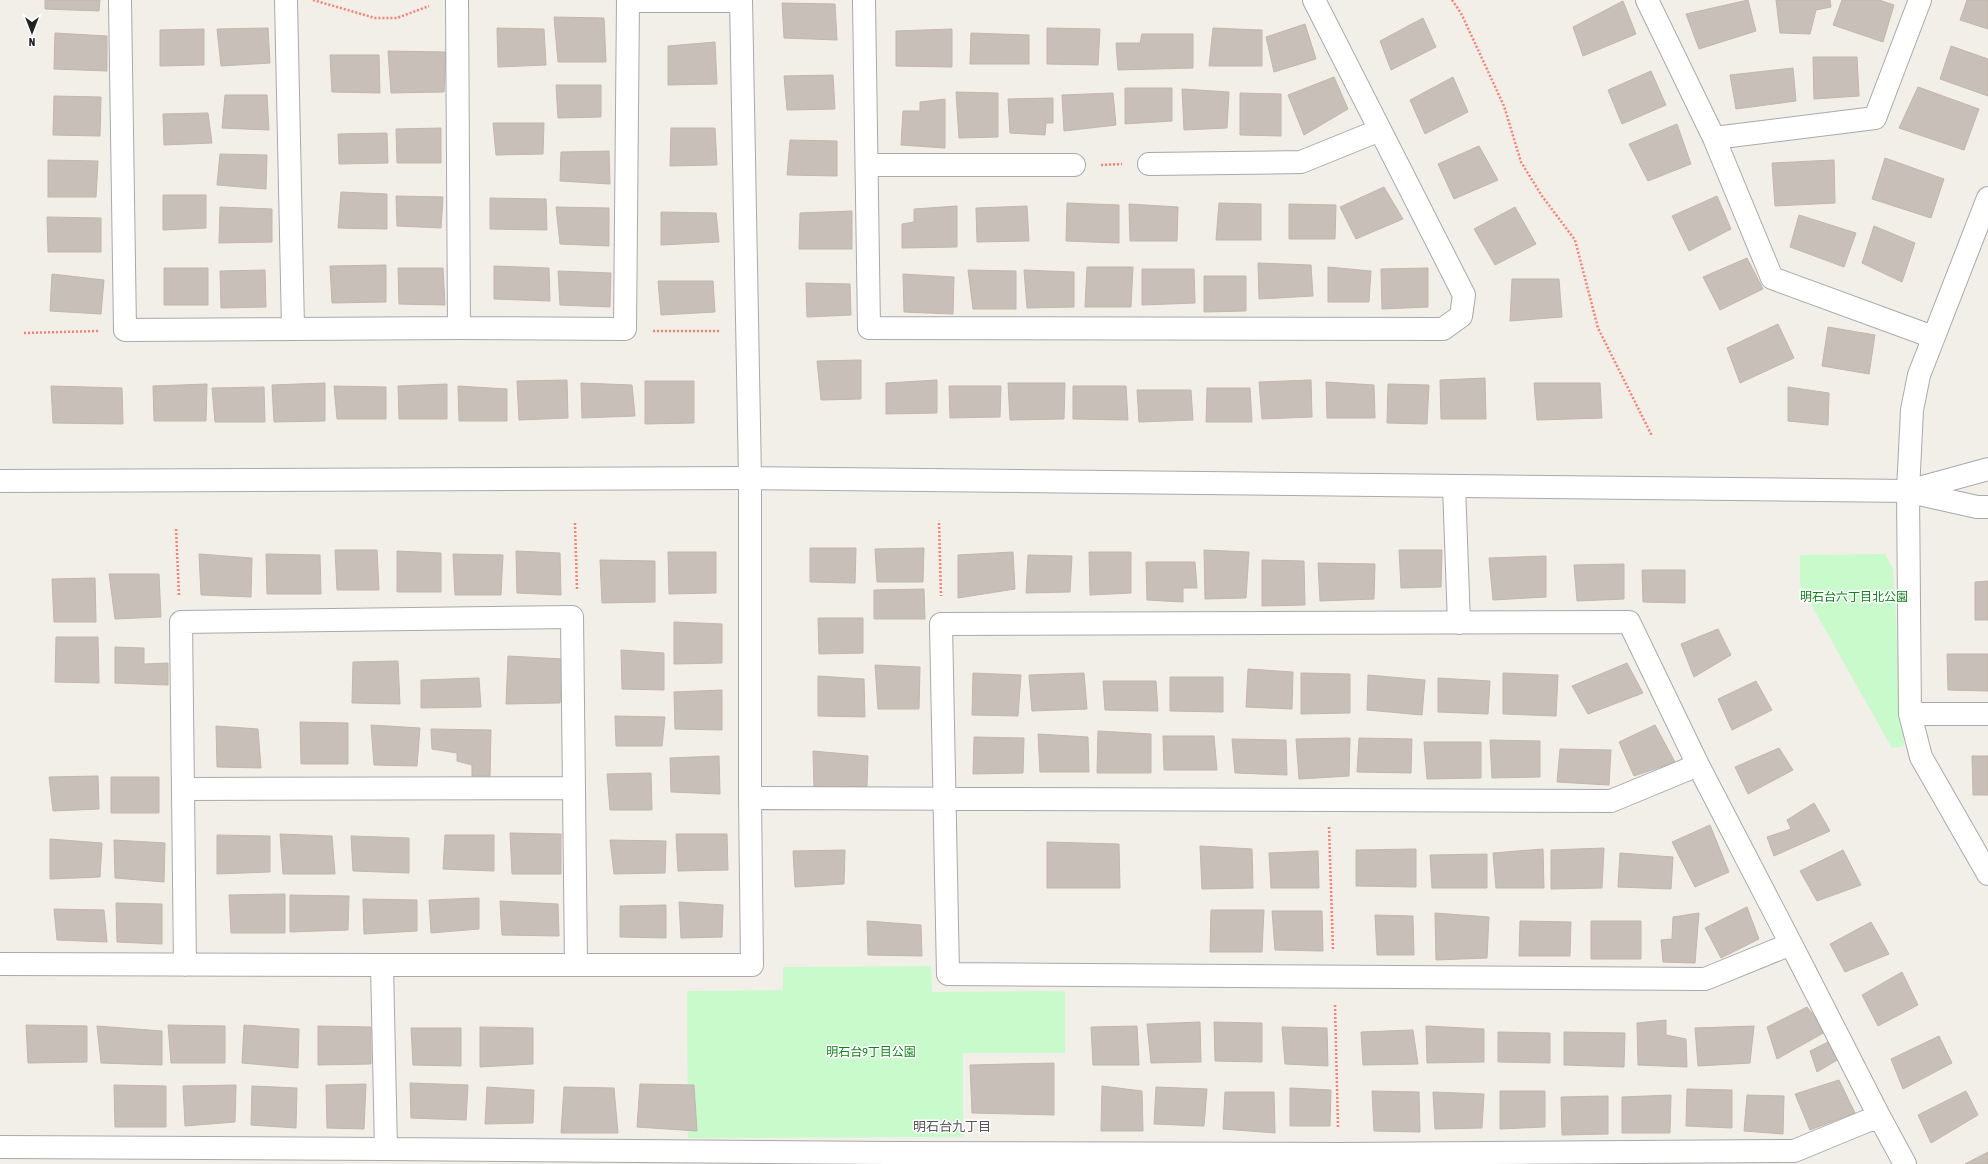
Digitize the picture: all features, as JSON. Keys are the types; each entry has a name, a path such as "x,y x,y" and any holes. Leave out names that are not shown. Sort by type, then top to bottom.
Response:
{"street":[{"path":"0,964 752,965 750,798 750,478 741,1 628,1 625,330 293,328 125,330 120,0"},
{"path":"286,0 293,328"},
{"path":"457,0 459,328"},
{"path":"864,0 869,328 1443,330 1461,316 1464,295 1314,0"},
{"path":"1647,0 1714,138 1772,278 1933,337"},
{"path":"1714,138 1875,118 1920,0"},
{"path":"1149,164 1301,162 1380,130"},
{"path":"867,165 1074,165"},
{"path":"1988,198 1919,375 1912,410 1908,491 1910,714 1921,757 1988,874"},
{"path":"1908,491 1988,469"},
{"path":"0,481 750,478 1908,491 1977,508 1988,508"},
{"path":"1454,486 1459,623"},
{"path":"185,965 181,622 572,617 576,965"},
{"path":"1791,944 1705,979 948,974 942,624 1629,622 1698,765 1791,944 1879,1116 1905,1164"},
{"path":"1910,714 1988,714"},
{"path":"750,798 1611,801 1698,765"},
{"path":"183,789 574,788"},
{"path":"382,965 386,1149"},
{"path":"0,1147 386,1149 516,1157 888,1158 1794,1151 1879,1116"}],"path":[{"path":"313,0 375,18 397,18 433,4"},
{"path":"1452,0 1461,13 1504,106 1521,162 1542,196 1575,240 1598,328 1652,436"},
{"path":"1074,165 1149,164"},
{"path":"668,330 720,331"},
{"path":"24,333 72,332"},
{"path":"572,617 578,602 575,523"},
{"path":"939,523 942,624"},
{"path":"176,529 181,622"}],"green space":[{"name":"明石台六丁目北公園","path":"1885,554 1893,569 1904,746 1892,748 1800,585 1800,555"},
{"name":"明石台9丁目公園","path":"931,966 932,992 1065,991 1065,1053 963,1053 963,1137 688,1138 687,991 783,990 783,967"}],"building":[{"path":"45,0 100,0 99,11 45,9"},
{"path":"1748,0 1756,31 1699,49 1686,14"},
{"path":"1776,0 1830,0 1831,7 1816,10 1810,34 1780,33"},
{"path":"1842,0 1879,0 1894,5 1883,42 1833,25"},
{"path":"1967,0 1988,0 1988,29 1960,20"},
{"path":"1623,1 1636,34 1583,56 1573,27"},
{"path":"782,3 835,4 837,40 784,38"},
{"path":"554,17 604,18 606,62 558,62"},
{"path":"1423,18 1436,47 1391,70 1380,41"},
{"path":"1305,24 1316,59 1274,72 1266,37"},
{"path":"268,28 270,63 221,66 217,29"},
{"path":"497,28 544,29 546,65 498,67"},
{"path":"1047,28 1100,29 1098,65 1047,64"},
{"path":"1213,28 1262,30 1262,66 1209,66"},
{"path":"204,29 204,65 160,66 160,30"},
{"path":"952,29 952,67 896,66 896,31"},
{"path":"55,33 107,36 107,71 54,69"},
{"path":"971,33 1029,35 1029,64 970,64"},
{"path":"1142,34 1193,34 1193,68 1118,70 1116,43 1140,43"},
{"path":"715,42 717,84 668,85 668,46"},
{"path":"1951,46 1988,59 1988,96 1940,79"},
{"path":"388,51 446,52 444,92 391,93"},
{"path":"330,55 379,55 380,93 332,92"},
{"path":"1813,57 1857,57 1859,96 1814,99"},
{"path":"1793,68 1796,101 1736,109 1730,75"},
{"path":"1651,71 1666,105 1622,124 1608,90"},
{"path":"833,75 835,109 787,110 784,76"},
{"path":"1334,77 1348,109 1304,135 1288,95"},
{"path":"1453,77 1468,112 1425,134 1410,100"},
{"path":"556,85 601,85 601,117 558,118"},
{"path":"1918,87 1979,109 1964,150 1899,128"},
{"path":"1125,88 1172,88 1172,121 1125,124"},
{"path":"1182,89 1229,92 1227,128 1184,130"},
{"path":"956,92 998,93 998,137 959,138"},
{"path":"1113,93 1116,125 1064,131 1062,95"},
{"path":"1240,93 1281,94 1281,136 1240,135"},
{"path":"225,95 267,95 269,130 222,128"},
{"path":"54,96 101,97 100,136 53,135"},
{"path":"1053,98 1053,123 1046,123 1045,135 1010,133 1008,99"},
{"path":"945,99 945,148 901,145 903,111 920,111 920,102"},
{"path":"208,113 212,143 164,145 163,114"},
{"path":"493,123 544,123 543,154 496,155"},
{"path":"1677,124 1691,164 1648,181 1629,144"},
{"path":"441,128 441,163 397,163 396,129"},
{"path":"671,128 715,128 717,165 670,166"},
{"path":"387,133 388,163 339,164 338,134"},
{"path":"790,140 837,141 837,176 787,175"},
{"path":"1479,146 1498,180 1454,199 1438,164"},
{"path":"609,151 610,184 560,181 561,152"},
{"path":"220,154 267,155 266,189 217,185"},
{"path":"1885,158 1944,179 1931,218 1872,199"},
{"path":"48,160 98,161 96,197 48,197"},
{"path":"1834,160 1835,203 1775,206 1772,163"},
{"path":"1384,187 1403,219 1356,239 1340,207"},
{"path":"341,192 387,194 387,229 338,228"},
{"path":"163,195 206,195 206,228 163,230"},
{"path":"396,196 443,197 441,228 397,226"},
{"path":"1717,196 1731,229 1689,251 1672,216"},
{"path":"490,198 546,199 547,230 490,229"},
{"path":"1067,203 1119,205 1119,243 1066,241"},
{"path":"1219,203 1261,204 1261,240 1216,240"},
{"path":"1129,204 1178,207 1177,241 1130,241"},
{"path":"1289,204 1336,205 1335,239 1289,239"},
{"path":"957,206 957,247 902,248 902,224 914,222 914,209"},
{"path":"1027,206 1029,241 977,242 976,208"},
{"path":"220,207 272,209 272,242 219,243"},
{"path":"556,207 609,208 609,246 560,244"},
{"path":"1515,207 1536,244 1495,265 1474,229"},
{"path":"852,211 852,249 799,249 800,213"},
{"path":"661,212 716,213 719,242 661,245"},
{"path":"1799,215 1856,233 1844,267 1790,247"},
{"path":"47,217 101,218 101,252 48,252"},
{"path":"1874,226 1915,243 1902,282 1862,263"},
{"path":"1747,258 1763,289 1720,310 1703,277"},
{"path":"1258,263 1311,265 1313,296 1259,299"},
{"path":"386,265 386,302 332,303 330,266"},
{"path":"494,266 549,268 550,301 494,299"},
{"path":"1087,267 1133,267 1131,307 1085,307"},
{"path":"1328,267 1371,271 1369,302 1328,302"},
{"path":"164,268 208,268 208,305 164,305"},
{"path":"398,268 443,268 445,305 399,304"},
{"path":"1428,268 1428,307 1382,309 1381,269"},
{"path":"1142,269 1194,269 1195,303 1142,305"},
{"path":"265,270 266,307 221,308 220,271"},
{"path":"968,270 1016,271 1016,309 973,309"},
{"path":"1024,270 1074,272 1074,307 1027,308"},
{"path":"558,271 611,273 610,307 560,305"},
{"path":"52,274 104,280 101,314 50,311"},
{"path":"903,274 954,277 953,314 904,312"},
{"path":"1204,276 1246,276 1246,311 1204,312"},
{"path":"1512,279 1559,279 1562,317 1510,321"},
{"path":"658,281 713,281 715,312 661,315"},
{"path":"806,283 850,284 851,315 807,317"},
{"path":"1778,324 1794,358 1740,383 1727,348"},
{"path":"1828,327 1875,335 1869,374 1822,366"},
{"path":"861,360 861,399 821,400 817,361"},
{"path":"1485,378 1486,419 1441,419 1440,380"},
{"path":"567,380 568,418 519,420 517,381"},
{"path":"937,380 937,413 886,414 886,383"},
{"path":"1311,380 1312,417 1262,419 1259,382"},
{"path":"645,381 694,381 694,423 645,424"},
{"path":"1326,382 1374,385 1375,418 1327,418"},
{"path":"325,383 325,421 274,422 272,385"},
{"path":"581,383 632,385 635,416 582,418"},
{"path":"1008,383 1065,383 1064,419 1010,420"},
{"path":"1534,383 1600,383 1602,418 1537,420"},
{"path":"207,384 206,421 154,421 153,386"},
{"path":"447,384 447,419 399,419 398,386"},
{"path":"1388,384 1429,385 1427,424 1387,423"},
{"path":"51,386 122,388 123,424 53,423"},
{"path":"334,386 386,387 386,419 337,419"},
{"path":"458,386 507,389 507,421 459,421"},
{"path":"949,386 1001,386 1000,417 950,418"},
{"path":"1073,386 1126,386 1128,420 1073,419"},
{"path":"264,387 265,422 215,422 212,388"},
{"path":"1788,387 1829,393 1828,425 1788,421"},
{"path":"1207,388 1250,388 1252,422 1206,422"},
{"path":"1137,390 1191,390 1193,420 1139,422"},
{"path":"810,548 856,548 855,583 810,582"},
{"path":"924,548 923,582 877,582 875,549"},
{"path":"335,550 377,550 379,590 337,590"},
{"path":"1204,550 1249,552 1246,598 1205,599"},
{"path":"1399,550 1442,550 1441,587 1401,588"},
{"path":"397,551 441,553 441,592 397,592"},
{"path":"516,551 560,553 561,595 517,593"},
{"path":"668,552 716,552 716,593 669,594"},
{"path":"1013,552 1015,589 958,598 958,555"},
{"path":"1089,552 1131,552 1131,593 1090,595"},
{"path":"199,554 252,558 251,597 201,595"},
{"path":"266,554 320,555 321,594 267,594"},
{"path":"453,554 503,555 501,595 455,595"},
{"path":"1028,555 1072,556 1070,592 1026,593"},
{"path":"1546,556 1546,597 1493,600 1489,558"},
{"path":"600,560 655,561 655,602 602,603"},
{"path":"1262,560 1304,561 1305,605 1262,606"},
{"path":"1146,562 1195,562 1197,588 1183,588 1183,602 1147,600"},
{"path":"1318,563 1375,564 1374,599 1320,601"},
{"path":"1624,564 1624,599 1577,601 1574,565"},
{"path":"1642,570 1685,570 1685,603 1643,602"},
{"path":"109,574 159,574 161,617 115,619"},
{"path":"95,578 96,622 54,622 52,579"},
{"path":"1988,581 1988,620 1975,620 1975,582"},
{"path":"924,589 925,619 874,619 874,590"},
{"path":"818,618 863,618 863,653 819,654"},
{"path":"674,622 722,624 722,663 674,664"},
{"path":"1718,629 1731,655 1694,677 1681,644"},
{"path":"56,637 98,637 99,683 55,682"},
{"path":"115,647 144,648 144,664 168,663 168,685 115,683"},
{"path":"621,650 664,653 664,690 622,689"},
{"path":"1947,654 1988,654 1988,691 1948,690"},
{"path":"508,656 563,659 560,703 506,704"},
{"path":"398,661 400,704 352,703 353,662"},
{"path":"1627,663 1643,693 1588,714 1572,686"},
{"path":"875,665 920,667 919,709 878,709"},
{"path":"1248,669 1293,672 1292,709 1246,707"},
{"path":"973,673 1021,675 1018,716 972,715"},
{"path":"1084,673 1087,709 1032,711 1029,675"},
{"path":"1301,673 1350,674 1350,713 1301,714"},
{"path":"1503,673 1558,675 1556,716 1503,714"},
{"path":"1368,675 1425,680 1422,715 1367,710"},
{"path":"818,676 864,679 865,717 818,716"},
{"path":"1170,677 1223,677 1223,712 1170,711"},
{"path":"479,678 481,707 421,708 421,680"},
{"path":"1438,678 1490,681 1488,714 1438,712"},
{"path":"1103,681 1156,681 1158,711 1105,710"},
{"path":"1756,681 1772,710 1732,730 1718,699"},
{"path":"722,690 722,730 675,729 674,692"},
{"path":"615,716 665,717 662,746 616,746"},
{"path":"300,722 348,723 348,764 301,764"},
{"path":"371,725 420,728 417,766 374,765"},
{"path":"1655,725 1675,762 1634,776 1619,742"},
{"path":"216,726 258,729 261,768 217,767"},
{"path":"431,729 491,730 490,776 472,776 472,765 457,761 457,753 432,749"},
{"path":"1098,731 1151,734 1151,773 1097,773"},
{"path":"1038,734 1088,737 1089,772 1040,772"},
{"path":"1163,736 1214,736 1217,770 1164,770"},
{"path":"974,737 1024,738 1023,773 973,774"},
{"path":"1350,738 1349,776 1299,779 1296,739"},
{"path":"1359,738 1412,739 1411,773 1357,772"},
{"path":"1232,739 1286,740 1287,775 1235,773"},
{"path":"1490,740 1540,741 1540,777 1492,778"},
{"path":"1424,742 1481,742 1481,778 1427,779"},
{"path":"1779,748 1793,770 1748,794 1735,767"},
{"path":"1560,749 1611,750 1609,785 1557,782"},
{"path":"813,751 868,756 867,787 814,790"},
{"path":"719,756 720,794 671,792 670,758"},
{"path":"1972,756 1988,756 1988,795 1973,795"},
{"path":"651,773 652,810 610,810 607,774"},
{"path":"98,776 99,809 53,811 49,777"},
{"path":"111,777 159,777 159,813 111,813"},
{"path":"1814,803 1830,831 1774,856 1767,837 1791,829 1787,820"},
{"path":"1710,825 1729,872 1695,887 1672,842"},
{"path":"510,833 561,834 561,874 512,874"},
{"path":"280,834 332,836 335,874 283,874"},
{"path":"676,834 727,834 728,870 678,871"},
{"path":"217,835 270,836 270,872 217,874"},
{"path":"445,835 494,835 494,871 443,869"},
{"path":"351,836 409,838 409,873 353,871"},
{"path":"50,839 102,843 100,877 50,879"},
{"path":"114,840 165,843 164,882 115,878"},
{"path":"610,840 666,841 665,873 614,874"},
{"path":"1047,842 1119,844 1120,888 1047,888"},
{"path":"1200,846 1252,849 1253,888 1202,889"},
{"path":"1604,848 1602,888 1551,889 1551,850"},
{"path":"1416,849 1416,887 1356,886 1356,850"},
{"path":"1543,849 1544,888 1496,888 1493,853"},
{"path":"845,850 844,884 795,887 793,851"},
{"path":"1843,850 1861,885 1817,901 1800,871"},
{"path":"1318,851 1319,888 1271,888 1269,853"},
{"path":"1620,853 1673,857 1671,889 1618,887"},
{"path":"1487,854 1487,888 1432,888 1430,855"},
{"path":"285,894 285,933 231,933 229,895"},
{"path":"290,895 349,896 348,930 290,932"},
{"path":"479,898 479,929 431,933 429,900"},
{"path":"363,899 417,900 417,931 364,934"},
{"path":"500,901 558,904 559,936 502,935"},
{"path":"679,902 723,905 722,937 681,938"},
{"path":"116,903 162,904 162,944 117,942"},
{"path":"666,905 666,938 620,937 620,906"},
{"path":"1747,907 1759,939 1721,958 1705,928"},
{"path":"54,909 104,910 107,942 57,940"},
{"path":"1211,910 1264,910 1262,952 1210,952"},
{"path":"1272,911 1322,911 1323,951 1275,950"},
{"path":"1435,913 1489,917 1487,958 1436,960"},
{"path":"1699,913 1695,963 1663,962 1661,940 1672,939 1673,917"},
{"path":"1375,915 1413,916 1414,955 1377,955"},
{"path":"867,921 921,925 922,956 868,955"},
{"path":"1520,921 1571,922 1570,956 1519,956"},
{"path":"1591,921 1641,921 1641,959 1591,959"},
{"path":"1871,922 1889,954 1845,972 1830,944"},
{"path":"1902,972 1918,1005 1878,1026 1862,995"},
{"path":"1807,1007 1827,1031 1777,1059 1767,1027"},
{"path":"1666,1020 1666,1035 1686,1039 1687,1067 1638,1065 1637,1023"},
{"path":"1200,1022 1201,1062 1151,1063 1147,1024"},
{"path":"1214,1022 1262,1023 1262,1062 1215,1061"},
{"path":"26,1025 87,1026 87,1062 28,1063"},
{"path":"168,1025 225,1026 225,1063 171,1063"},
{"path":"244,1025 299,1029 298,1068 242,1063"},
{"path":"97,1026 162,1031 162,1065 101,1063"},
{"path":"318,1026 371,1027 371,1064 318,1065"},
{"path":"1137,1026 1139,1065 1093,1065 1091,1027"},
{"path":"1426,1026 1484,1029 1484,1062 1427,1063"},
{"path":"1754,1026 1750,1063 1698,1066 1695,1028"},
{"path":"480,1027 533,1028 533,1064 480,1067"},
{"path":"1282,1027 1327,1028 1328,1066 1285,1064"},
{"path":"411,1028 461,1028 461,1066 413,1065"},
{"path":"1413,1030 1418,1064 1363,1065 1361,1032"},
{"path":"1498,1032 1550,1033 1550,1063 1498,1062"},
{"path":"1564,1032 1625,1033 1624,1067 1564,1065"},
{"path":"1939,1036 1952,1063 1903,1089 1891,1059"},
{"path":"1832,1040 1839,1059 1817,1072 1810,1051"},
{"path":"1054,1063 1054,1115 972,1113 970,1065"},
{"path":"1839,1080 1855,1113 1810,1130 1795,1094"},
{"path":"410,1083 468,1085 466,1120 411,1118"},
{"path":"366,1084 364,1129 327,1128 326,1085"},
{"path":"640,1084 694,1085 697,1131 637,1127"},
{"path":"114,1085 166,1086 166,1127 115,1127"},
{"path":"236,1085 235,1122 185,1126 183,1086"},
{"path":"252,1086 297,1088 296,1128 251,1125"},
{"path":"1102,1086 1142,1091 1143,1131 1101,1131"},
{"path":"487,1087 534,1090 533,1123 485,1124"},
{"path":"564,1087 614,1088 618,1133 561,1133"},
{"path":"1156,1087 1207,1089 1204,1126 1154,1124"},
{"path":"1290,1088 1331,1090 1330,1126 1290,1126"},
{"path":"1687,1089 1732,1090 1732,1128 1686,1126"},
{"path":"1372,1091 1419,1092 1420,1132 1374,1131"},
{"path":"1500,1091 1545,1091 1545,1127 1500,1129"},
{"path":"1966,1091 1978,1115 1931,1143 1918,1115"},
{"path":"1225,1092 1274,1092 1275,1133 1223,1129"},
{"path":"1433,1092 1484,1094 1482,1128 1435,1129"},
{"path":"1671,1095 1670,1133 1622,1133 1622,1097"},
{"path":"1747,1095 1784,1096 1783,1134 1744,1131"},
{"path":"1608,1096 1608,1134 1562,1135 1561,1097"},
{"path":"1988,1152 1988,1164 1965,1164"}],"district":[{"name":"明石台九丁目","path":"952,1126"}]}
